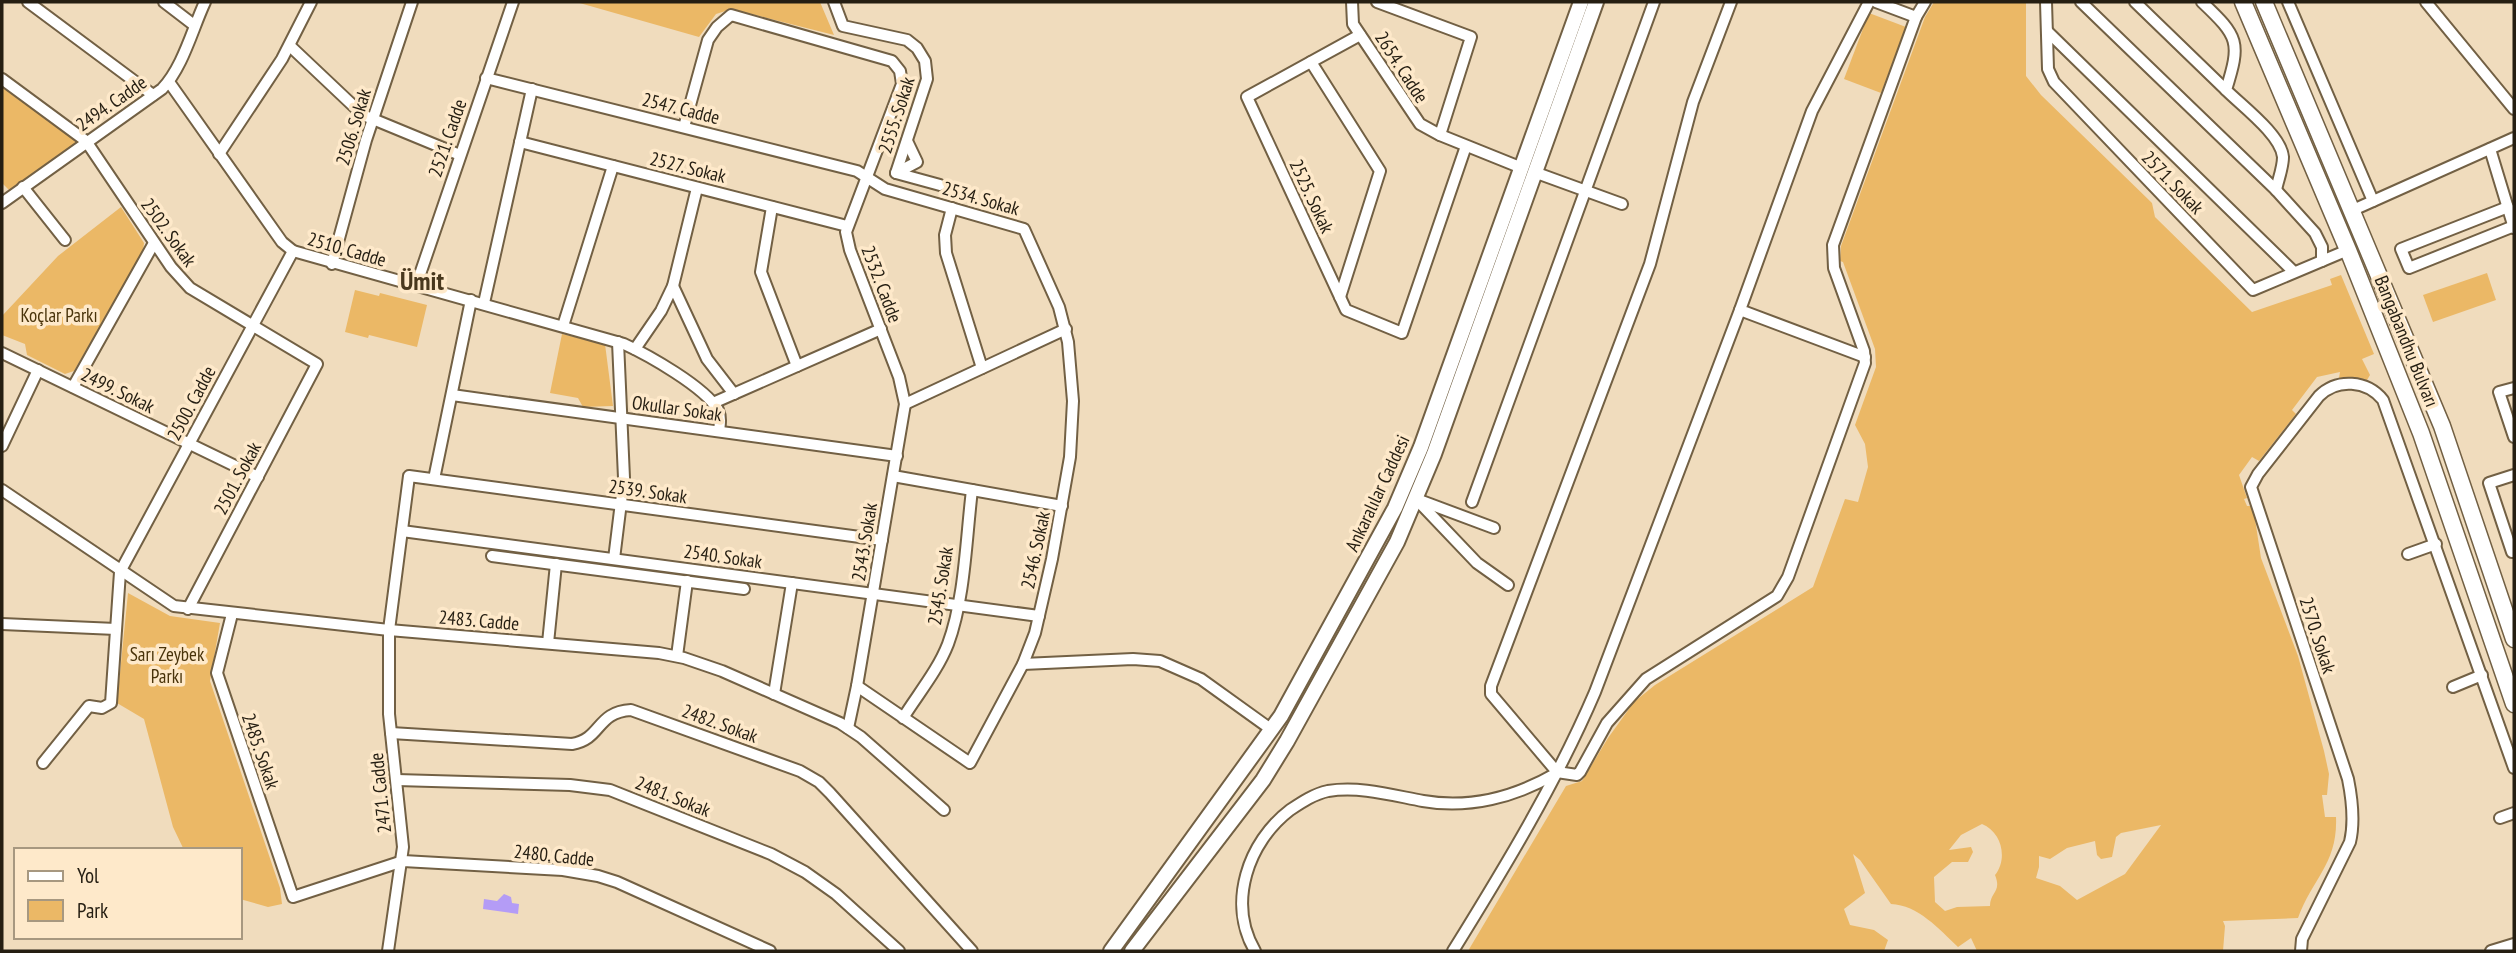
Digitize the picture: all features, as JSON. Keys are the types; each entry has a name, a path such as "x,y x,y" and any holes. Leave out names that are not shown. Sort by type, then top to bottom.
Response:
{"main road":[{"name":"Ankaralılar Caddesi","path":"1132,951 1263,780 1390,554 1416,499 1528,170 1581,2"},
{"name":"Ankaralılar Caddesi","path":"1111,951 1288,705 1405,488 1595,2"},
{"name":"Bangabandhu Bulvarı","path":"2243,2 2348,250 2421,433 2514,704"},
{"name":"Bangabandhu Bulvarı","path":"2264,2 2442,426 2514,639"},
{"path":"1272,730 1287,741"}],"street":[{"path":"28,2 153,95"},
{"path":"164,2 194,25"},
{"name":"2494. Cadde","path":"2,203 169,82 205,2"},
{"path":"219,154 290,46 312,2"},
{"name":"2506. Sokak","path":"332,264 372,120 412,2"},
{"name":"2521. Cadde","path":"416,286 513,2"},
{"name":"2555. Sokak","path":"834,2 844,26 907,40 922,55 927,66 927,79 896,173"},
{"name":"2654. Cadde","path":"1352,2 1352,19 1360,35 1416,120 1424,127 1466,146 1622,204"},
{"path":"1377,2 1471,37 1440,135"},
{"path":"1472,502 1654,2"},
{"path":"1558,772 1491,694 1491,687 1650,264 1693,102 1731,2"},
{"path":"1453,951 1515,852 1573,744 1740,310 1812,111 1870,2"},
{"path":"1876,2 1916,17"},
{"path":"1255,951 1244,919 1244,881 1247,868 1270,827 1312,796 1328,791 1364,790 1440,803 1468,804 1514,792 1558,772 1577,775 1607,723 1646,679 1777,596 1784,588 1865,357 1834,268 1833,245 1920,2"},
{"path":"1916,17 1925,2"},
{"name":"2571. Sokak","path":"2046,2 2048,69 2054,82 2253,290 2348,250"},
{"path":"2081,2 2276,190 2315,233 2323,251 2322,261"},
{"path":"2135,2 2272,135 2281,148 2283,158 2276,190"},
{"path":"2202,2 2225,26 2235,45 2237,55 2225,90"},
{"path":"2288,2 2373,201"},
{"path":"2426,2 2514,108"},
{"name":"2532. Cadde","path":"684,127 708,40 717,27 731,15 892,61 900,71 901,84 847,226 848,243 899,377 905,404"},
{"path":"2047,31 2294,272"},
{"path":"1340,297 1380,171 1311,62 1360,35"},
{"path":"290,46 353,108 372,120 460,155"},
{"name":"2525. Sokak","path":"1311,62 1247,96 1346,310 1402,333 1466,146"},
{"name":"2547. Cadde","path":"486,78 857,171 866,176"},
{"name":"2502. Sokak","path":"2,79 86,141 154,243 176,274 190,288 317,364"},
{"name":"2510. Cadde","path":"169,82 282,242 293,251 618,342 676,374 713,403"},
{"path":"484,303 532,89"},
{"path":"2353,210 2514,138"},
{"path":"896,173 917,162 906,141"},
{"name":"2527. Sokak","path":"520,142 847,226"},
{"path":"2490,149 2512,218"},
{"path":"563,326 613,166"},
{"path":"896,173 940,185"},
{"name":"2534. Sokak","path":"866,176 885,189 1024,229 1066,329"},
{"path":"2502,186 2514,180"},
{"path":"23,187 65,240"},
{"path":"635,349 661,311 673,286 698,188"},
{"path":"772,207 761,272 797,366"},
{"path":"951,208 945,234 946,253 982,368"},
{"path":"2512,218 2409,268 2401,249 2512,218"},
{"path":"73,387 154,243"},
{"name":"2500. Cadde","path":"120,572 293,251"},
{"path":"673,286 708,359 734,394"},
{"path":"434,479 471,300"},
{"path":"1740,310 1865,357"},
{"path":"719,432 720,416 713,403 881,329"},
{"path":"905,404 1066,329"},
{"name":"2546. Sokak","path":"903,718 970,763 1023,664 1040,616 1070,464 1073,421 1072,367 1066,329"},
{"path":"614,559 622,505 624,465 618,342"},
{"name":"2499. Sokak","path":"2,353 258,477"},
{"name":"2501. Sokak","path":"188,609 317,364"},
{"path":"2,446 38,370"},
{"name":"2570. Sokak","path":"2301,951 2302,939 2350,842 2353,826 2351,800 2348,779 2251,487 2258,474 2324,391 2335,385 2348,383 2370,388 2384,400 2436,544"},
{"path":"2514,388 2499,392 2514,437"},
{"name":"Okullar Sokak","path":"452,395 897,456"},
{"name":"2543. Sokak","path":"848,728 905,404"},
{"name":"2539. Sokak","path":"409,475 881,540"},
{"name":"2471. Cadde","path":"388,951 402,862 402,831 391,733 389,630 409,475"},
{"path":"2514,475 2489,483 2514,552"},
{"path":"893,476 1062,506"},
{"name":"2483. Cadde","path":"2,490 168,603 188,609 677,656 722,671 848,728 944,810"},
{"name":"2545. Sokak","path":"903,718 944,653 958,605 972,490"},
{"path":"1416,499 1494,528"},
{"path":"1416,499 1476,563 1508,586"},
{"name":"2540. Sokak","path":"402,531 1040,616"},
{"path":"2408,554 2436,544 2514,768"},
{"path":"492,556 744,589"},
{"path":"548,643 556,564"},
{"path":"655,577 656,565"},
{"path":"43,763 89,706 102,708 111,703 120,572"},
{"path":"677,656 687,581"},
{"path":"774,694 792,583"},
{"name":"2485. Sokak","path":"232,614 217,673 293,897 402,862"},
{"path":"2,624 116,629"},
{"path":"1023,664 1133,659 1160,661 1201,680 1272,730"},
{"path":"2453,687 2482,675"},
{"path":"857,686 903,718"},
{"name":"2482. Sokak","path":"391,733 572,744 591,737 611,713 632,710 800,771 820,782 972,951"},
{"name":"2481. Sokak","path":"397,780 570,785 610,790 771,855 805,872 836,894 899,951"},
{"path":"2500,818 2514,813"},
{"name":"2480. Cadde","path":"402,862 563,870 598,876 660,900 770,951"},
{"path":"2491,951 2514,943"}],"green space":[{"path":"576,2 820,2 834,35 732,9 716,14 699,37"},
{"path":"1934,2 2026,2 2026,76 2041,95 2152,203 2155,217 2252,312 2332,285 2330,279 2341,275 2374,354 2362,359 2370,375 2367,380 2339,378 2340,372 2317,377 2292,410 2296,414 2259,461 2252,457 2239,475 2247,506 2253,506 2261,558 2298,656 2324,751 2329,774 2327,795 2322,795 2325,817 2336,817 2336,833 2329,859 2298,918 2223,921 2223,951 1977,951 1971,938 1958,947 1919,913 1901,905 1891,904 1853,854 1865,893 1844,909 1850,925 1874,930 1888,940 1884,951 1468,951 1566,786 1582,781 1634,702 1655,685 1813,587 1845,499 1858,502 1868,467 1865,444 1855,425 1876,367 1875,349 1843,262 1840,261 1841,246 1925,17","holes":["1982,824 1994,833 2002,854 1990,906 1957,907 1945,911 1935,902 1934,877 1952,862 1968,862 1973,852 1971,847 1949,850 1961,835","2161,825 2125,874 2077,900 2060,886 2036,878 2039,856 2050,859 2067,848 2095,841 2097,855 2101,859 2112,857 2116,837 2121,833"]},
{"path":"1869,13 1906,27 1881,93 1844,79"},
{"path":"2,82 81,141 10,191 2,183"},
{"name":"Koçlar Parkı","path":"121,207 144,243 143,251 74,371 65,374 27,355 25,344 2,335 2,316 58,256"},
{"path":"2487,273 2496,300 2433,322 2423,295"},
{"path":"355,290 379,296 380,293 427,305 417,347 345,332"},
{"path":"562,334 605,344 613,406 583,407 578,398 550,393"},
{"name":"Sarı Zeybek Parkı","path":"128,593 170,616 220,623 210,681 280,888 282,904 268,907 242,900 242,848 183,848 173,827 144,719 117,703"}],"shaded area":[{"path":"504,894 511,897 512,903 519,904 518,914 483,909 484,899 497,901"}],"district":[{"name":"Ümit","path":"422,281"}]}
